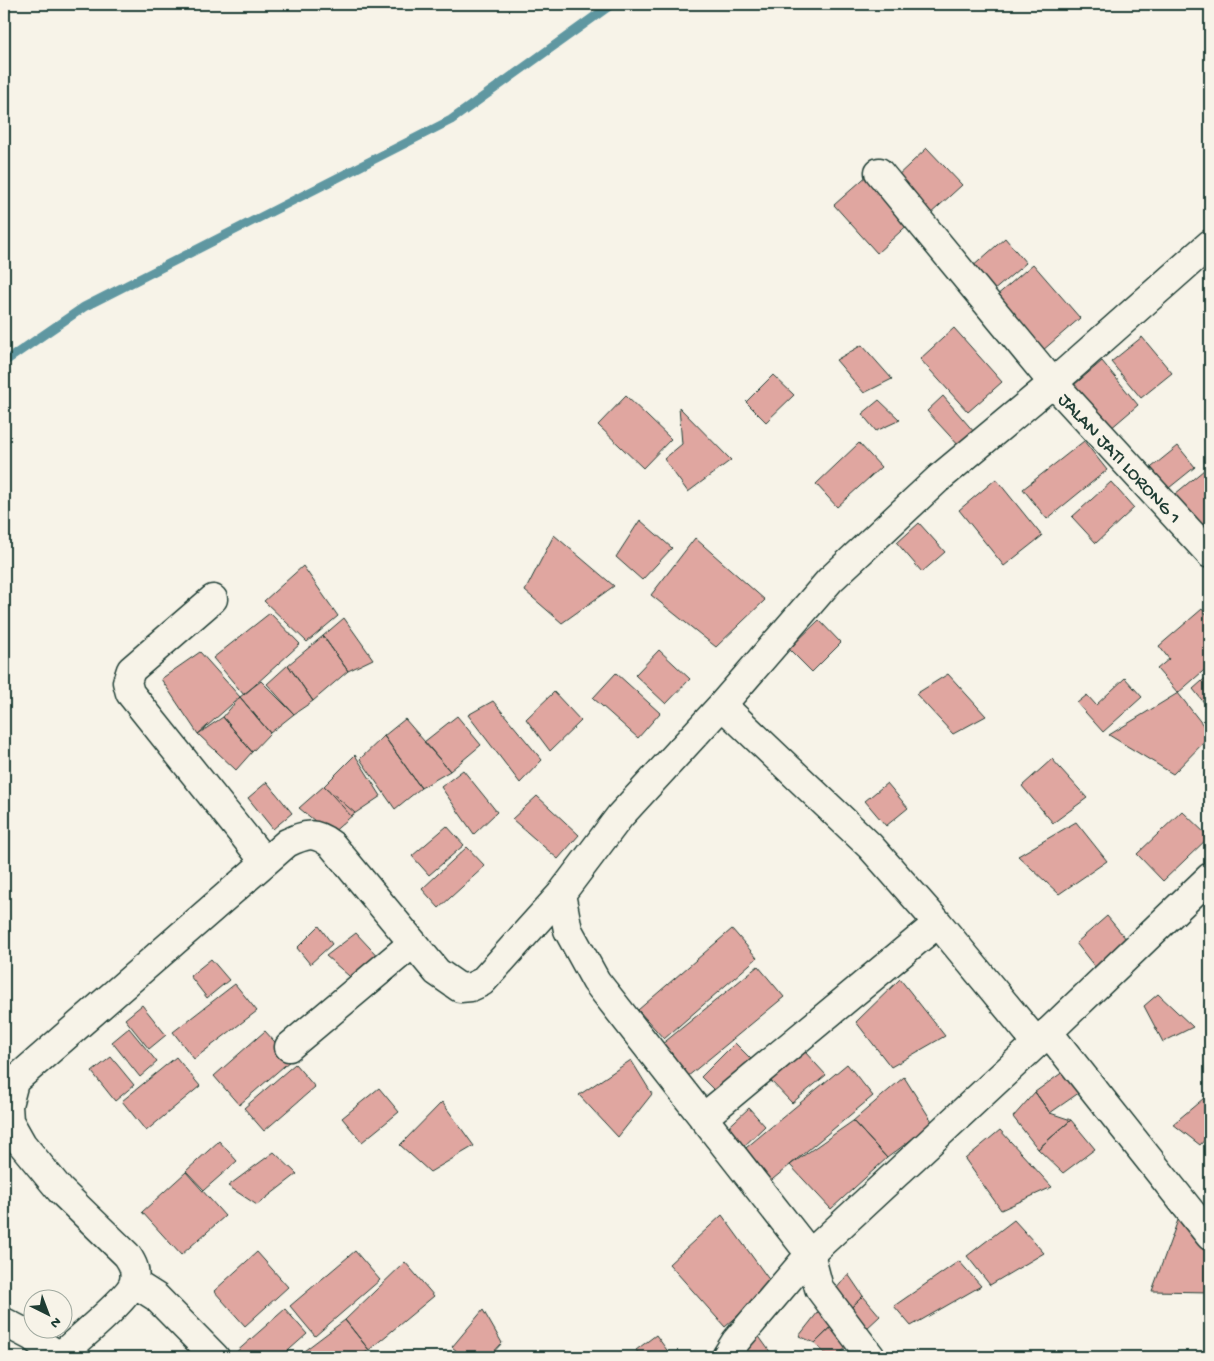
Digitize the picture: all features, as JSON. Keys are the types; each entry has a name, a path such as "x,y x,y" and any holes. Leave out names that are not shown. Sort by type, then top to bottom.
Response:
{"street":[{"path":"4,1322 31,1336 60,1357 124,1297 134,1282 135,1267 127,1255 60,1190 22,1144 9,1121 9,1086 287,843 308,834 322,837 332,845 437,972 460,988 471,987 482,982 562,894 620,816 722,705 830,580 938,479 1053,382 879,172"},
{"name":"JALAN JATI LORONG 1","path":"1210,244 1053,382 1210,554"},
{"path":"213,599 131,670 127,682 130,693 265,862"},
{"path":"722,705 870,846 1042,1038 1210,1236"},
{"path":"726,1357 736,1342 810,1254 1042,1038 1210,877"},
{"path":"562,894 568,930 596,981 810,1254 819,1288 871,1357"},
{"path":"703,1118 938,923"},
{"path":"288,1048 413,943"},
{"path":"134,1282 156,1296 215,1357"}],"building":[{"path":"927,148 962,185 928,216 894,179"},
{"path":"870,173 913,220 877,253 834,205"},
{"path":"1005,238 1026,263 992,292 971,268"},
{"path":"1033,264 1080,318 1042,351 995,297"},
{"path":"954,328 1002,382 968,412 920,359"},
{"path":"1142,337 1172,373 1141,398 1111,362"},
{"path":"862,345 892,379 864,393 836,360"},
{"path":"1102,361 1138,405 1110,429 1074,385"},
{"path":"773,375 794,395 766,422 746,402"},
{"path":"626,396 671,439 643,468 598,425"},
{"path":"943,396 975,433 960,447 927,411"},
{"path":"879,400 900,420 876,431 862,414"},
{"path":"679,407 731,460 688,492 664,459 682,444"},
{"path":"1084,441 1107,470 1047,519 1023,489"},
{"path":"859,443 881,467 837,507 816,484"},
{"path":"1178,446 1195,467 1164,492 1147,471"},
{"path":"1210,465 1210,518 1201,526 1175,494"},
{"path":"996,479 1042,536 1004,566 959,510"},
{"path":"1111,482 1134,508 1096,543 1072,517"},
{"path":"640,520 672,548 642,580 616,557"},
{"path":"919,523 945,552 922,572 897,543"},
{"path":"554,535 614,586 562,623 525,591"},
{"path":"695,538 765,600 716,647 651,595"},
{"path":"303,566 338,616 307,642 264,601"},
{"path":"1202,609 1210,619 1210,665 1178,693 1157,669 1169,659 1159,646"},
{"path":"270,613 300,644 244,695 213,658"},
{"path":"344,618 373,659 348,671 323,636"},
{"path":"819,620 841,643 812,672 789,649"},
{"path":"323,636 348,671 313,701 288,665"},
{"path":"659,650 690,679 666,704 635,675"},
{"path":"200,652 240,697 198,734 161,679"},
{"path":"288,665 313,701 294,714 267,684"},
{"path":"616,673 660,713 638,738 593,698"},
{"path":"948,674 986,716 953,734 916,694"},
{"path":"1210,674 1210,702 1206,705 1193,689"},
{"path":"1125,678 1142,697 1103,732 1077,703 1087,695 1096,705"},
{"path":"261,681 294,714 270,733 240,697"},
{"path":"554,692 581,721 550,751 526,719"},
{"path":"1178,693 1210,736 1173,774 1109,735"},
{"path":"240,697 270,733 252,752 223,717"},
{"path":"493,701 542,760 520,783 468,715"},
{"path":"457,716 481,745 450,771 424,742"},
{"path":"223,717 252,752 236,770 198,734"},
{"path":"405,719 450,771 421,788 384,736"},
{"path":"384,736 421,788 395,809 360,759"},
{"path":"355,755 381,796 351,816 324,786"},
{"path":"1052,759 1087,798 1053,823 1022,786"},
{"path":"463,770 497,812 474,834 441,787"},
{"path":"267,782 292,813 273,829 248,798"},
{"path":"887,783 908,808 886,826 865,801"},
{"path":"324,786 355,813 331,834 299,808"},
{"path":"537,796 579,835 558,859 512,819"},
{"path":"1182,811 1209,837 1163,881 1137,854"},
{"path":"1076,822 1107,861 1059,894 1018,856"},
{"path":"447,826 464,845 429,875 412,856"},
{"path":"467,847 485,866 439,908 422,889"},
{"path":"1107,916 1127,940 1095,967 1076,943"},
{"path":"319,926 332,944 310,964 297,948"},
{"path":"732,929 757,958 664,1039 638,1010"},
{"path":"356,933 383,962 356,982 326,956"},
{"path":"211,959 229,980 207,998 190,976"},
{"path":"758,966 784,997 687,1077 661,1045"},
{"path":"900,979 945,1036 891,1067 856,1022"},
{"path":"235,984 257,1011 194,1059 173,1032"},
{"path":"1158,994 1193,1027 1163,1042 1144,1006"},
{"path":"142,1005 166,1035 149,1049 125,1019"},
{"path":"129,1028 157,1062 140,1077 112,1042"},
{"path":"265,1031 291,1060 239,1105 214,1076"},
{"path":"735,1043 753,1061 719,1095 701,1077"},
{"path":"805,1052 826,1075 792,1103 769,1079"},
{"path":"111,1057 134,1085 115,1101 92,1072"},
{"path":"176,1057 200,1086 146,1131 122,1101"},
{"path":"631,1060 652,1094 618,1137 579,1095"},
{"path":"295,1064 315,1087 264,1131 244,1108"},
{"path":"847,1064 873,1096 767,1184 741,1152"},
{"path":"1067,1069 1083,1090 1050,1113 1035,1092"},
{"path":"904,1077 933,1123 887,1158 853,1121"},
{"path":"379,1088 399,1112 362,1142 342,1118"},
{"path":"1035,1092 1050,1113 1071,1120 1038,1149 1013,1117"},
{"path":"1210,1093 1210,1134 1200,1145 1173,1124"},
{"path":"442,1102 474,1146 430,1172 400,1145"},
{"path":"749,1108 765,1126 738,1152 721,1134"},
{"path":"1071,1120 1095,1149 1063,1173 1038,1149"},
{"path":"853,1121 887,1158 831,1209 790,1165"},
{"path":"1000,1130 1052,1187 1001,1210 965,1159"},
{"path":"219,1141 237,1161 204,1190 186,1171"},
{"path":"274,1152 297,1174 257,1205 228,1186"},
{"path":"186,1172 225,1216 181,1255 142,1212"},
{"path":"722,1215 773,1285 725,1327 669,1264"},
{"path":"1014,1220 1044,1253 990,1285 967,1256"},
{"path":"1178,1220 1210,1231 1210,1292 1152,1291"},
{"path":"355,1251 380,1280 315,1336 290,1306"},
{"path":"257,1252 288,1287 245,1326 214,1291"},
{"path":"959,1261 981,1286 911,1326 894,1306"},
{"path":"405,1262 434,1296 369,1350 345,1320"},
{"path":"848,1274 863,1296 815,1343 799,1336"},
{"path":"863,1296 880,1316 836,1357 828,1357 815,1343"},
{"path":"285,1309 307,1334 281,1357 238,1357 234,1354"},
{"path":"483,1310 502,1343 489,1357 464,1357 452,1347"},
{"path":"345,1320 369,1350 359,1357 296,1357"},
{"path":"755,1331 773,1356 727,1357"},
{"path":"656,1335 672,1357 641,1357 636,1350"}],"waterway":[{"path":"4,362 84,307 451,120 612,4"}]}
